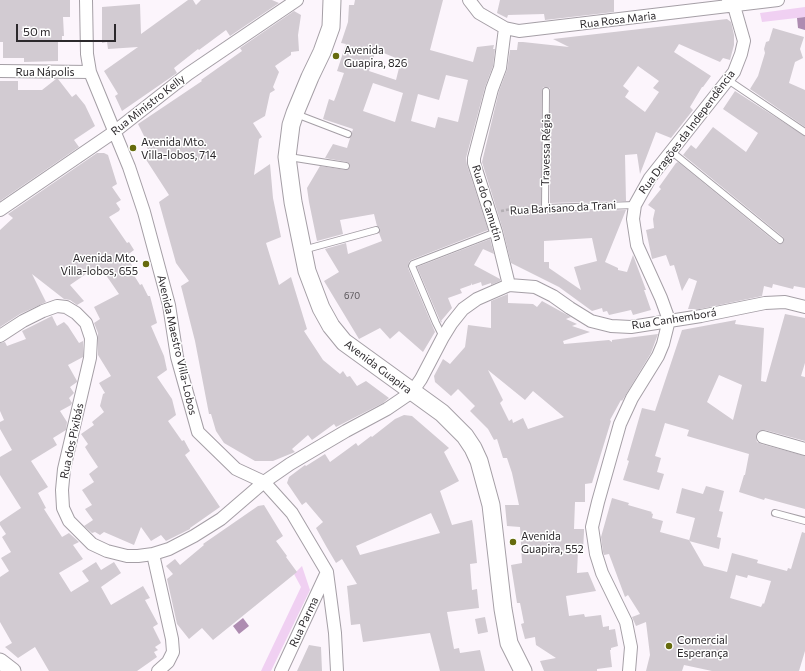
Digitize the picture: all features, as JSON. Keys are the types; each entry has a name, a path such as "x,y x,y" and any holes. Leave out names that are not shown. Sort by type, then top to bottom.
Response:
{"main road":[{"name":"Avenida Guapira","path":"332,0 331,27 322,52 295,113 291,125 287,157 302,250 313,290 331,326 344,342 442,414 465,436 479,461 491,505 503,609 509,644 522,671"}],"street":[{"name":"Avenida Maestro Villa-Lobos","path":"86,0 87,54 90,72 129,167 150,235 169,304 177,357 198,432 236,469 264,482 292,513 327,572 335,633 337,671"},
{"name":"Rua Ministro Kelly","path":"0,210 114,132 188,74 297,0"},
{"name":"Rua Rosa Maria","path":"469,0 479,13 505,28 519,31 731,3 778,0"},
{"name":"Rua Dragões da Independência","path":"669,320 637,245 633,219 635,204 650,178 734,72 742,54 744,41 731,3"},
{"name":"Rua do Camutin","path":"505,28 500,68 492,89 474,158 475,170 491,214 509,285"},
{"name":"Rua Nápolis","path":"0,71 90,72"},
{"name":"Rua Canhemborá","path":"412,392 422,379 443,337 463,309 477,299 509,285 535,287 554,296 570,308 591,320 611,326 631,327 765,303 785,302 805,307"},
{"name":"Rua dos Pixibás","path":"0,336 36,314 58,306 66,307 76,313 86,323 91,338 90,358 64,469 62,490 64,508 69,521 92,544 107,551 127,556 154,554 169,549 221,519 264,482 290,464 386,409 412,392"},
{"path":"629,671 631,647 626,622 602,573 596,554 592,527 620,424 632,398 658,356 663,344 669,320"},
{"path":"763,436 805,449"},
{"path":"154,554 172,639 173,652 168,662 158,671"},
{"name":"Rua Parma","path":"281,671 327,572"},
{"path":"0,660 13,671"}],"lane":[{"path":"728,80 805,132"},
{"name":"Travessa Régia","path":"545,208 546,91"},
{"path":"295,113 348,134"},
{"path":"672,152 780,240"},
{"path":"287,157 346,166"},
{"name":"Rua Barisano da Trani","path":"545,208 635,204"},
{"path":"302,250 376,230"},
{"path":"443,337 412,266 413,264 496,232"},
{"path":"775,513 805,521"}],"path":[{"name":"Rua Barisano da Trani","path":"491,214 516,208 545,208"}],"shaded area":[{"path":"805,7 805,17 762,22 760,13"},
{"path":"805,17 805,30 798,28 797,18"},
{"path":"302,566 310,590 271,671 261,671 301,587 294,574"},
{"path":"243,618 249,626 239,634 233,626"}],"building":[{"path":"0,0 70,0 70,17 63,17 64,36 62,36 62,40 58,40 58,61 24,62 24,58 3,58 3,42 0,42"},
{"path":"188,0 193,0 196,5 201,0 272,0 279,3 230,36 226,30 199,50 198,49 174,68 177,73 122,111 115,96 118,94 104,71 138,47 108,49 107,42 102,43 102,7 140,4 141,34"},
{"path":"355,0 443,0 430,50 473,62 477,47 494,45 493,49 495,49 493,66 485,87 466,158 488,230 409,262 408,268 435,332 423,352 399,331 390,339 380,328 359,339 324,281 339,272 325,249 346,243 348,254 382,241 379,233 380,228 377,226 374,214 340,220 343,234 317,241 307,188 320,166 346,170 350,167 350,164 347,162 325,158 333,144 347,148 353,129 323,119 329,99 334,101 344,73 337,71 346,44 341,43 348,22 349,5 354,5","holes":["376,50 401,60 396,80 369,71","446,75 468,80 458,122 438,117 435,128 411,121 418,94 439,100","373,83 403,93 395,122 363,111"]},
{"path":"500,0 614,0 614,12 545,20 544,14 508,15 507,18 497,13"},
{"path":"294,11 301,15 298,35 299,51 291,52 291,55 275,66 279,72 273,87 275,90 270,93 265,116 253,123 262,137 259,139 254,175 270,164 273,198 281,237 266,243 279,285 291,277 307,329 304,331 323,360 340,374 343,371 347,377 350,376 357,386 366,381 389,398 383,403 336,427 334,424 312,440 308,435 292,449 295,452 273,461 255,461 224,443 216,431 211,414 209,414 195,341 181,286 189,281 176,263 159,202 169,195 145,158 151,154 146,146 148,144 138,124 202,81 201,80 242,51 240,48"},
{"path":"727,19 731,22 734,35 734,45 730,60 723,58 720,62 679,44 674,52 711,76 702,87 690,107 693,110 671,138 656,132 640,174 637,154 625,155 626,201 550,203 550,88 543,87 541,210 545,212 626,210 605,262 618,268 618,270 627,272 633,255 646,290 644,290 651,310 633,315 631,310 609,315 607,311 603,312 602,308 592,311 559,287 511,263 503,230 482,162 499,91 507,70 510,50 517,50 518,42 569,47 553,39","holes":["638,66 659,81 653,88 659,92 645,112 625,97 629,91 623,86","592,238 597,261 574,267 581,290 549,268 549,262 544,262 544,241"]},
{"path":"773,28 804,37 800,49 803,58 795,62 789,83 805,90 805,127 750,89 758,76 765,53 764,49 766,42 769,41"},
{"path":"58,79 72,97 76,94 85,105 95,126 74,140 79,147 0,201 0,81 18,81 18,90 42,90"},
{"path":"735,91 805,136 805,288 794,286 793,289 773,284 772,288 764,286 762,296 700,309 688,309 697,281 689,278 682,291 674,265 670,266 666,255 652,259 646,230 654,228 653,219 655,210 648,205 661,189 659,187 676,163 678,162 777,243 781,244 784,241 783,237 683,155 691,145 696,149 713,127 746,152 758,133 723,109"},
{"path":"97,153 104,153 108,155 117,184 112,187 121,200 116,203 120,209 119,211 109,217 127,243 129,242 134,250 126,256 133,267 130,269 140,285 142,284 148,296 150,296 157,323 151,326 164,356 167,370 157,377 172,399 176,415 168,421 182,441 184,440 190,451 185,455 220,507 190,529 166,541 161,535 151,541 141,527 134,545 104,532 100,535 95,532 92,533 84,526 93,520 85,509 92,505 82,490 94,482 89,474 98,467 85,447 88,444 81,434 94,425 92,422 104,412 100,406 103,394 105,393 99,383 111,376 98,355 98,333 94,323 100,319 94,307 119,294 99,265 70,285 84,301 77,305 70,300 64,299 32,274 46,302 20,314 0,327 0,230 13,218 8,214"},
{"path":"490,239 494,254 483,249 474,265 500,279 500,281 491,285 491,283 482,286 481,282 472,285 472,283 471,285 460,289 462,293 448,298 452,308 441,323 417,267"},
{"path":"508,294 508,303 533,304 537,307 542,301 571,317 566,319 577,324 572,326 590,332 563,341 564,344 609,340 612,342 612,340 658,334 651,353 610,420 611,421 592,483 585,484 585,502 575,502 574,529 584,529 583,551 578,551 577,573 588,572 596,591 566,596 569,616 584,614 585,617 601,615 603,627 609,626 609,630 615,629 618,646 611,648 610,650 612,667 597,669 597,671 544,671 540,661 556,658 536,645 535,637 525,639 521,624 524,623 520,603 517,603 511,565 522,563 520,527 507,526 505,505 519,505 507,458 503,458 497,439 494,440 488,429 470,411 475,406 458,389 451,396 435,382 434,376 443,359 450,364 465,347 468,325 491,328 491,301","holes":["488,370 525,400 533,391 564,417 528,429 523,418 513,423 512,419 509,421 500,403 503,400"]},
{"path":"785,314 805,318 805,363 801,376 805,377 805,441 765,430 758,432 756,438 757,442 761,444 805,456 805,509 765,498 764,500 739,492 745,475 749,454 687,436 689,430 665,423 655,456 661,458 657,472 664,474 659,490 623,480 629,461 627,460 642,408 655,411 682,330 736,320 735,324 764,328 761,381 766,382","holes":["719,375 742,385 733,420 707,402"]},
{"path":"52,316 57,326 64,322 79,343 83,341 83,357 68,365 77,382 70,387 74,393 69,398 72,403 71,405 60,411 67,422 66,430 53,438 57,445 31,461 48,487 38,493 46,508 44,509 62,537 69,533 79,542 73,545 83,559 59,573 71,592 89,581 82,571 96,562 101,570 114,562 121,573 101,587 111,605 143,586 150,598 145,600 158,624 153,627 161,643 155,647 158,650 154,652 157,657 137,671 49,671 35,647 18,658 5,647 12,643 0,622 0,577 9,571 1,558 11,552 2,537 6,534 0,525 0,522 21,508 0,475 0,457 12,450 0,429 0,422 4,420 0,411 0,343 5,342 7,346 26,339 22,331"},
{"path":"404,415 412,416 449,448 444,452 459,481 440,491 452,525 472,520 477,563 470,564 472,590 477,589 479,608 447,612 454,649 459,648 460,653 480,650 485,671 440,671 430,633 363,642 360,624 351,625 347,586 357,584 342,559 336,563 316,528 323,522 306,502 302,505 287,483 289,477 305,465 306,466 325,454 330,462 356,443 358,446 371,436 372,437 395,419","holes":["431,513 440,533 360,555 356,546"]},
{"path":"706,486 724,491 719,511 723,512 717,537 721,538 719,549 689,541 695,518 676,513 682,488 703,494"},
{"path":"612,498 629,503 628,505 652,512 652,518 663,521 660,532 689,540 704,566 727,572 732,553 758,560 757,563 787,571 788,568 791,569 802,532 805,533 805,651 799,671 712,671 684,665 682,671 646,671 650,655 646,622 636,626 632,617 640,614 628,595 625,597 609,554 604,555 601,537","holes":["736,575 747,578 748,575 771,581 764,604 763,603 761,607 730,598"]},
{"path":"264,505 283,536 276,541 297,572 213,640 202,628 189,639 177,624 167,579 173,574 166,566 175,559 180,565 204,545 203,544 258,506"},
{"path":"485,617 488,632 478,634 475,619"},
{"path":"309,645 321,647 322,671 297,671"}],"place":[{"name":"Avenida Guapira, 826","path":"336,56"},
{"name":"Avenida Mto. Villa-lobos, 714","path":"133,148"},
{"name":"Avenida Mto. Villa-lobos, 655","path":"146,264"},
{"name":"Avenida Guapira, 552","path":"513,542"},
{"name":"Comercial Esperança","path":"669,646"}]}
